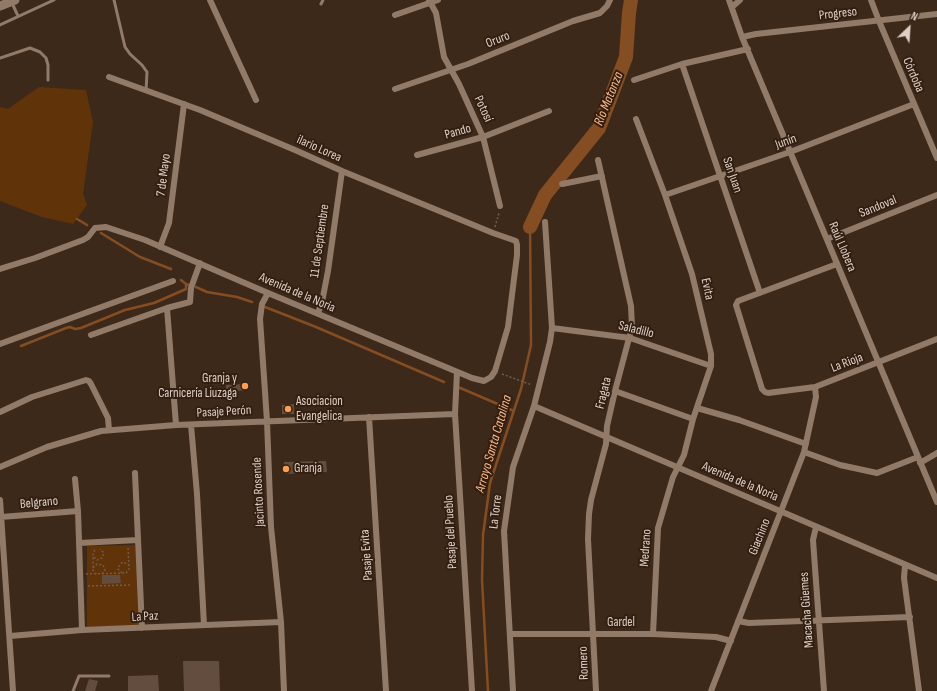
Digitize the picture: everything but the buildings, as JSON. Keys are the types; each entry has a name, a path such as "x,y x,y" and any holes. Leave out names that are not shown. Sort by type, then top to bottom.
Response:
{"main road":[{"path":"0,6 13,1"}],"street":[{"path":"210,0 256,100"},
{"path":"395,15 438,0"},
{"name":"Oruro","path":"395,89 451,70 573,21 600,13 607,6 610,0"},
{"name":"Raúl Llobera","path":"730,0 742,37 937,502"},
{"path":"732,7 740,0"},
{"name":"Córdoba","path":"871,0 914,104 934,145 937,158"},
{"name":"Potosí","path":"430,2 436,13 444,57 483,137 500,206"},
{"name":"Progreso","path":"742,37 756,34 937,14"},
{"path":"634,80 682,64 748,49"},
{"name":"San Juan","path":"682,64 760,293"},
{"name":"ilario Lorea","path":"109,77 184,104 342,171 516,241 517,245 512,303 508,327 495,371"},
{"name":"7 de Mayo","path":"160,247 169,223 184,104"},
{"name":"Junín","path":"665,195 790,152 914,104"},
{"name":"Pando","path":"417,155 483,137 549,111"},
{"name":"Evita","path":"636,119 665,195 692,274 711,354 711,366 693,419 684,455 678,467"},
{"name":"Fragata","path":"594,634 588,539 589,514 591,500 606,444 607,426 615,391 632,326 631,306 598,160"},
{"name":"11 de Septiembre","path":"318,313 322,302 328,272 342,171"},
{"path":"562,184 602,176"},
{"name":"Sandoval","path":"827,239 937,195"},
{"name":"La Torre","path":"513,691 504,531 513,467 534,406 552,328 545,222"},
{"name":"Avenida de la Noria","path":"0,269 83,240 88,237 95,228 101,227 114,229 145,240 457,372 484,381 491,377 495,371"},
{"path":"91,334 167,308 190,302 191,288 200,263"},
{"path":"760,293 837,264"},
{"path":"0,344 173,281"},
{"name":"Jacinto Rosende","path":"268,293 262,304 260,319 267,421 271,527 281,622 284,691"},
{"name":"La Rioja","path":"760,293 738,301 736,305 762,389 768,393 815,387 937,339"},
{"path":"167,308 176,425"},
{"name":"Saladillo","path":"552,328 630,338 711,366"},
{"name":"Pasaje del Pueblo","path":"457,372 455,414 472,691"},
{"path":"0,412 32,397 86,380 91,384 108,418 110,430"},
{"name":"Giachino","path":"711,691 782,512 804,452 816,397 815,387"},
{"path":"615,391 693,419"},
{"name":"Avenida de la Noria","path":"534,406 937,578"},
{"path":"697,408 739,420 806,444"},
{"name":"Pasaje Perón","path":"0,467 47,447 94,433 110,430 176,425 455,414"},
{"name":"Pasaje Evita","path":"369,417 386,691"},
{"path":"192,425 204,625"},
{"path":"804,452 840,465 877,473 937,454"},
{"name":"Medrano","path":"653,634 658,528 673,477 678,467"},
{"path":"135,473 142,628"},
{"path":"75,479 78,510 82,630"},
{"path":"0,500 13,691"},
{"name":"Belgrano","path":"2,517 78,510"},
{"name":"Macacha Güemes","path":"816,527 813,540 824,691"},
{"path":"79,543 138,540"},
{"path":"905,565 904,578 919,691"},
{"path":"738,621 749,624 910,617"},
{"name":"La Paz","path":"10,636 82,630 281,622"},
{"name":"Gardel","path":"510,634 653,634 716,637 731,641"},
{"name":"Romero","path":"594,634 596,691"}],"lane":[{"path":"0,25 54,0"},
{"path":"114,0 125,47 142,65 146,72 146,91"},
{"path":"321,4 323,0"},
{"path":"13,1 18,16"},
{"path":"0,58 30,48 40,52 46,58 48,66 48,80"},
{"path":"73,691 80,676 110,676"}],"path":[{"path":"493,232 499,216 500,206"},
{"path":"495,371 530,385"},
{"path":"99,575 93,570 94,551 98,548 106,548"},
{"path":"93,555 99,560 102,558 104,555 103,551 98,548"},
{"path":"80,574 99,575 126,573 129,565 128,548 121,548"},
{"path":"123,574 118,570 119,565 123,562 129,565"},
{"path":"93,570 94,566 97,564 103,565 105,570 99,575"},
{"path":"80,586 140,585"}],"shaded area":[{"path":"39,87 86,90 93,122 83,194 87,205 73,224 42,217 0,201 0,107 8,109"},
{"path":"135,545 139,626 87,627 87,546"}],"waterway":[{"name":"Río Matanza","path":"530,227 545,195 599,128 626,57 631,0"},
{"path":"77,219 87,225"},
{"name":"Arroyo Santa Catalina","path":"488,691 482,580 483,535 490,483 521,389 531,345 530,227"},
{"path":"101,233 140,257 171,269"},
{"path":"181,280 186,284"},
{"path":"21,346 66,328 81,328 125,310 154,303 186,289 186,284 189,285"},
{"path":"196,287 207,292 237,297 252,302"},
{"path":"265,307 316,327 444,382"},
{"path":"458,387 514,411"}],"place":[{"name":"Granja y Carnicería Liuzaga","path":"245,386"},
{"name":"Asociacion Evangelica","path":"288,409"},
{"name":"Granja","path":"286,469"}]}
